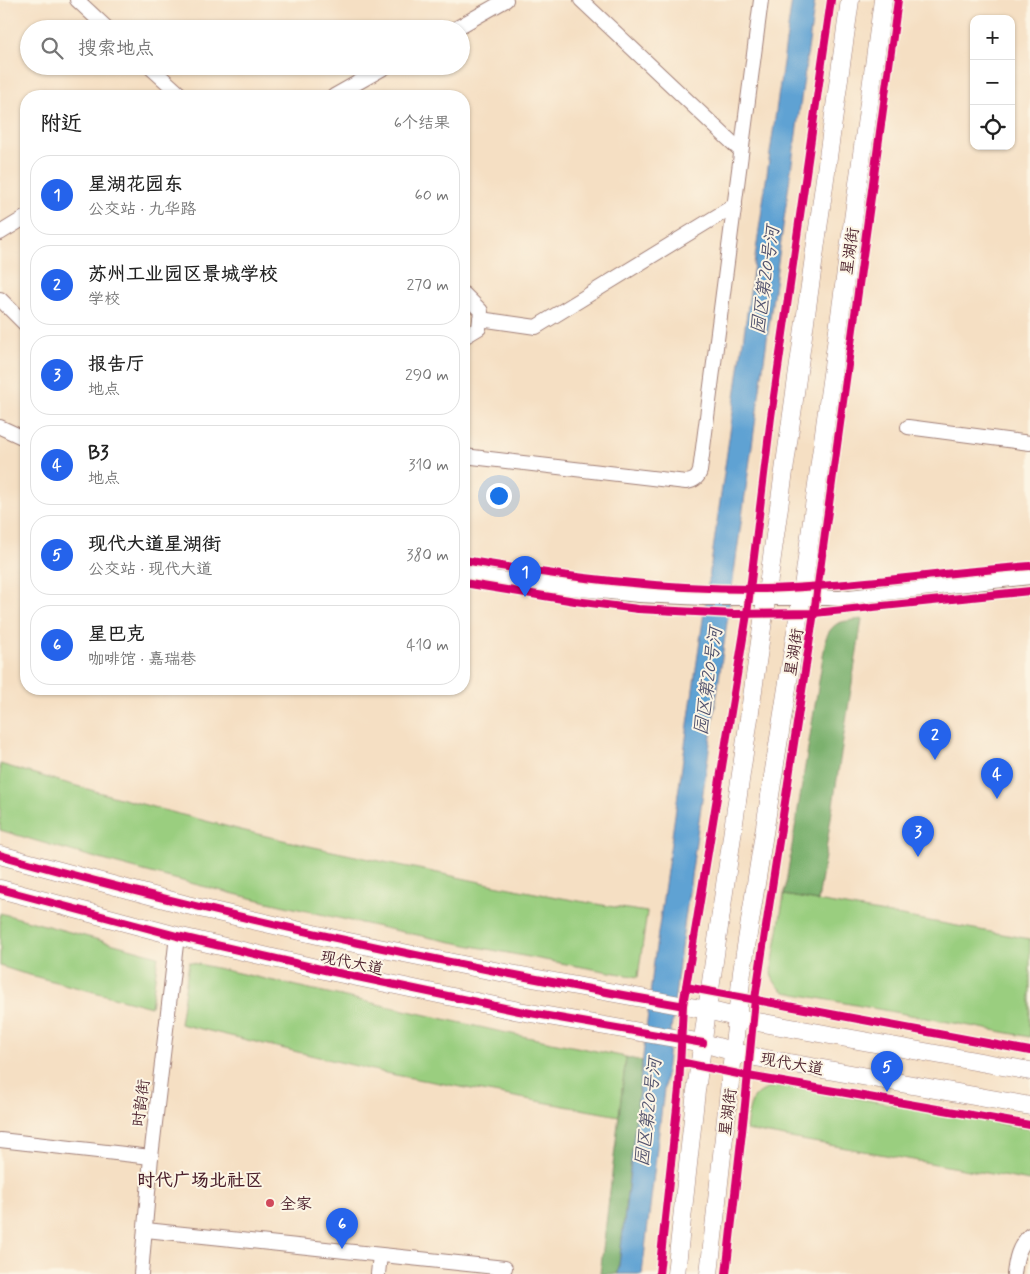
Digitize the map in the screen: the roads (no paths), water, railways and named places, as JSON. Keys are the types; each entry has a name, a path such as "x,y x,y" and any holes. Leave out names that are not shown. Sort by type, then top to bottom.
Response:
{"main road":[{"name":"星湖街","path":"676,1274 707,1010 850,0"},
{"name":"星湖街","path":"708,1274 742,972 801,599 883,0"},
{"name":"现代大道","path":"0,855 187,905 290,929 474,967 707,1010 782,1027 1030,1071"},
{"name":"现代大道","path":"0,889 177,936 329,971 519,1011 703,1043 750,1056 1030,1106"}],"street":[{"path":"77,0 98,20"},
{"path":"470,20 506,0"},
{"path":"581,0 741,151"},
{"path":"470,457 686,482 693,481 698,477 761,0"},
{"path":"159,75 175,90"},
{"path":"345,90 372,75"},
{"path":"480,319 536,327 735,205"},
{"path":"0,233 20,221"},
{"path":"0,300 20,319"},
{"path":"470,300 481,311 479,328 470,333"},
{"path":"0,427 20,436"},
{"path":"908,427 1030,443"},
{"path":"470,573 500,579 639,595 801,599 840,598 1030,577"},
{"name":"时韵街","path":"141,1274 151,1157 177,936"},
{"path":"0,1140 151,1157"},
{"path":"146,1230 505,1268"},
{"path":"1014,1274 1018,1252 1024,1241 1030,1236"},
{"path":"378,1274 380,1255"}],"water":[{"name":"园区第20号河","path":"792,0 815,0 680,955 642,1274 618,1274 654,961"}],"place":[{"name":"星湖花园东","path":"525,597"},
{"name":"苏州工业园区景城学校","path":"935,760"},
{"name":"B3","path":"997,799"},
{"name":"报告厅","path":"918,857"},
{"name":"现代大道星湖街","path":"887,1092"},
{"name":"全家","path":"270,1203"},
{"name":"星巴克","path":"342,1249"}],"district":[{"name":"时代广场北社区","path":"200,1180"}]}
